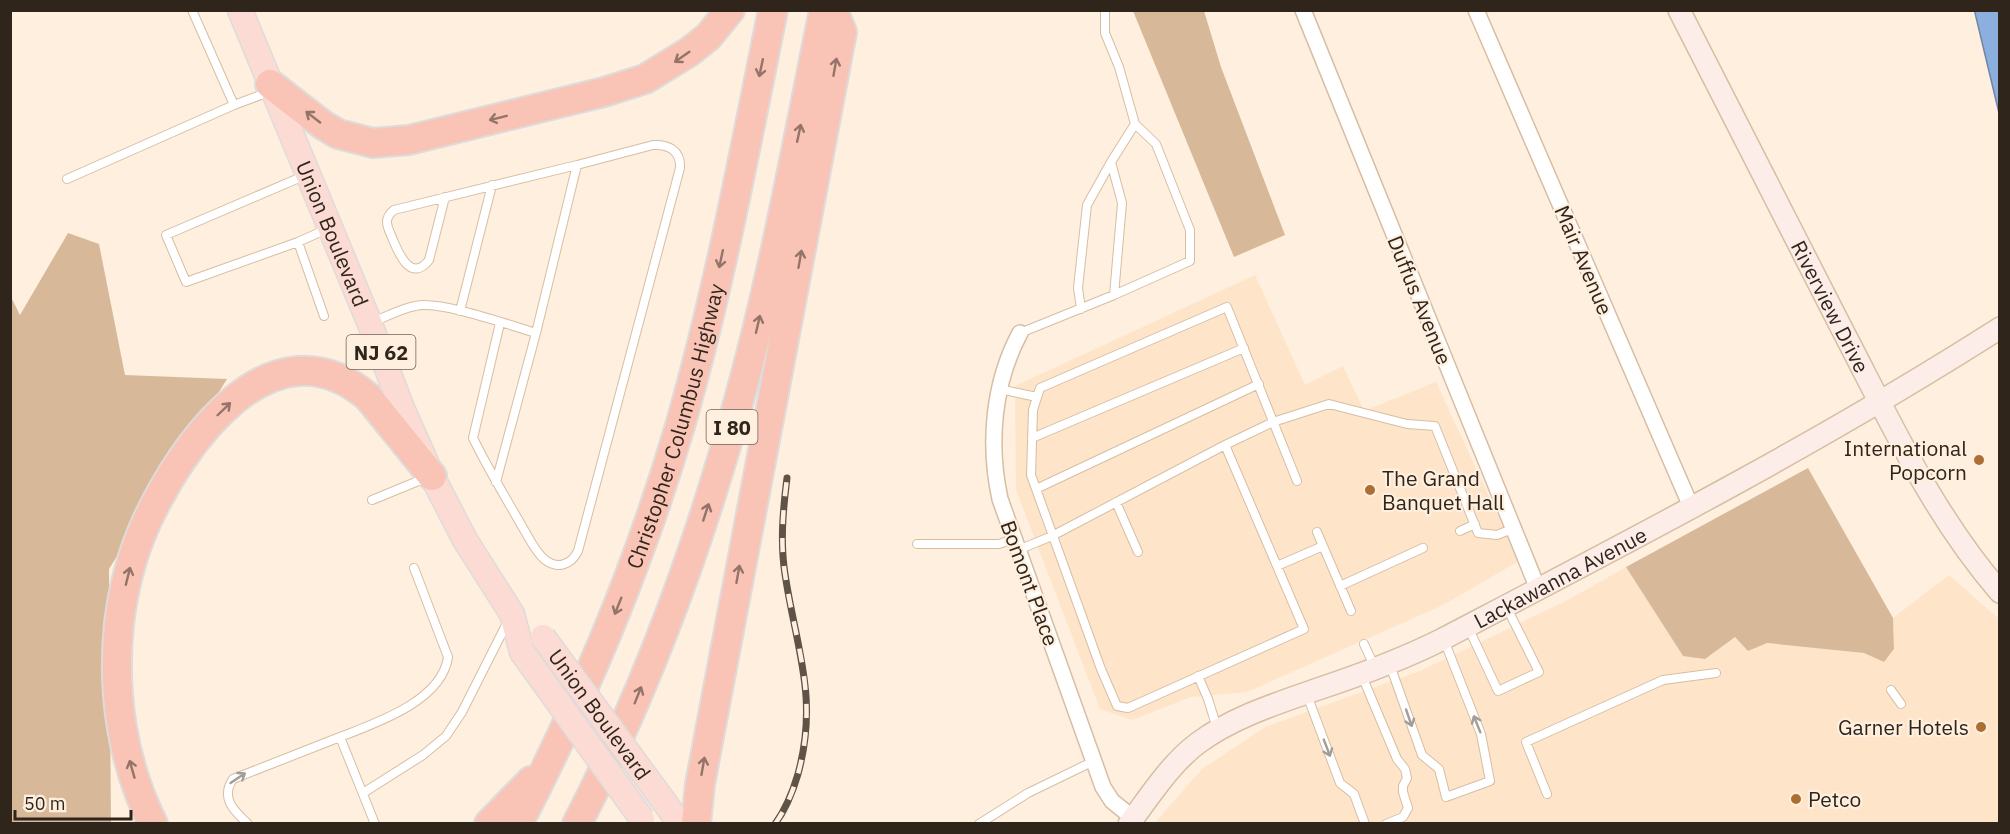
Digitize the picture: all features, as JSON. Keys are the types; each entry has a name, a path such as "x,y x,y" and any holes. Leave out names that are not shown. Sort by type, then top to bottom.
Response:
{"highway":[{"path":"272,87 338,134 373,143 409,140 615,89 645,78 689,52 708,37 730,10"},
{"name":"Christopher Columbus Highway","path":"518,824 594,665 655,507 680,426 718,273 773,10"},
{"name":"I 80","path":"577,824 630,715 651,663 691,557 725,450 741,396 767,285 824,10"},
{"path":"696,824 700,784 723,659 842,32 833,10"},
{"path":"153,824 132,773 119,712 117,682 120,622 134,556 145,525 165,486 196,440 216,417 250,387 280,374 312,371 341,379 355,386 368,397 432,476"},
{"path":"489,824 549,762"}],"main road":[{"name":"Union Boulevard","path":"240,10 370,324 402,408 432,476 465,540 512,614 522,652 644,821"},
{"name":"Union Boulevard","path":"512,614 543,637 680,824"}],"street":[{"name":"Duffus Avenue","path":"1303,10 1538,589"},
{"name":"Mair Avenue","path":"1476,10 1692,509"},
{"name":"Riverview Drive","path":"1679,10 1880,402 1939,510 1962,545 2000,592"},
{"name":"Lackawanna Avenue","path":"1131,821 1175,765 1197,744 1217,730 1279,703 1375,669 1506,606 1692,509 1880,402 1997,330"},
{"name":"Bomont Place","path":"1020,333 1011,350 999,389 993,462 1000,499 1103,787 1112,801 1131,821"}],"lane":[{"path":"192,10 234,105"},
{"path":"1020,333 1190,261 1190,230 1156,144 1135,124 1119,67 1105,33 1105,10"},
{"path":"67,179 272,87"},
{"path":"1081,309 1078,288 1088,205 1135,124"},
{"path":"446,197 429,261 422,267 408,266 400,256 387,224 388,216 394,210 492,185 659,145 673,149 681,162 578,551 572,561 567,564 556,565 542,558 496,482 473,438 500,323"},
{"path":"1111,162 1122,203 1114,295"},
{"path":"496,482 536,333 577,165"},
{"path":"307,174 166,235 186,282 298,242 329,228"},
{"path":"460,311 492,185"},
{"path":"298,242 324,315"},
{"path":"370,324 415,306 429,306 460,311 536,333"},
{"path":"1225,445 1304,629 1128,708 1117,706 1052,536 1032,475 1032,410 1040,388 1227,307 1297,481"},
{"path":"1032,438 1244,348"},
{"path":"1036,489 1259,384"},
{"path":"999,389 1037,398"},
{"path":"917,544 1016,544 1052,536 1225,445 1274,422 1329,404 1407,424 1435,426 1479,532 1497,535 1512,529"},
{"path":"372,500 432,476"},
{"path":"1116,502 1138,552"},
{"path":"1460,531 1475,524"},
{"path":"1317,532 1351,611"},
{"path":"1276,566 1323,546"},
{"path":"1340,586 1423,548"},
{"path":"248,824 229,802 228,789 233,779 381,721 407,707 433,686 445,668 448,657 414,568"},
{"path":"1467,626 1498,691 1539,672 1506,606"},
{"path":"363,794 423,755 447,736 462,712 512,614"},
{"path":"1364,644 1375,669 1422,755 1439,769 1446,797 1490,781 1481,734 1443,638"},
{"path":"1375,669 1397,759 1405,769 1407,778 1403,786 1408,808 1406,813 1403,818 1386,824"},
{"path":"1547,794 1526,742 1663,680 1716,673"},
{"path":"1198,676 1217,730"},
{"path":"1890,690 1901,704"},
{"path":"1306,693 1340,783 1354,794 1365,824"},
{"path":"340,736 375,824"},
{"path":"979,824 1028,793 1094,761"}],"shaded area":[{"path":"1133,11 1204,11 1221,67 1285,235 1234,257"},
{"path":"68,233 99,244 125,375 227,379 109,569 111,823 11,823 10,295 20,315"},
{"path":"1255,275 1305,385 1343,366 1364,411 1436,382 1519,561 1443,605 1247,692 1191,697 1132,720 1100,709 1016,490 1015,386"},
{"path":"1808,468 1893,618 1894,649 1884,662 1864,653 1767,643 1748,651 1735,637 1705,659 1683,656 1626,567"},
{"path":"1626,567 1683,656 1735,637 1748,651 1767,643 1864,653 1884,662 1894,649 1893,618 1949,575 1999,619 1999,823 1154,824 1202,769 1265,727 1420,671 1568,600"}],"water":[{"path":"1975,11 1999,11 1999,113 1975,13"}],"railway":[{"path":"775,824 789,800 798,774 806,721 804,673 783,562 784,502 787,478"}],"place":[{"name":"International Popcorn","path":"1979,460"},
{"name":"The Grand Banquet Hall","path":"1370,490"},
{"name":"Garner Hotels","path":"1981,727"},
{"name":"Petco","path":"1796,799"}]}
